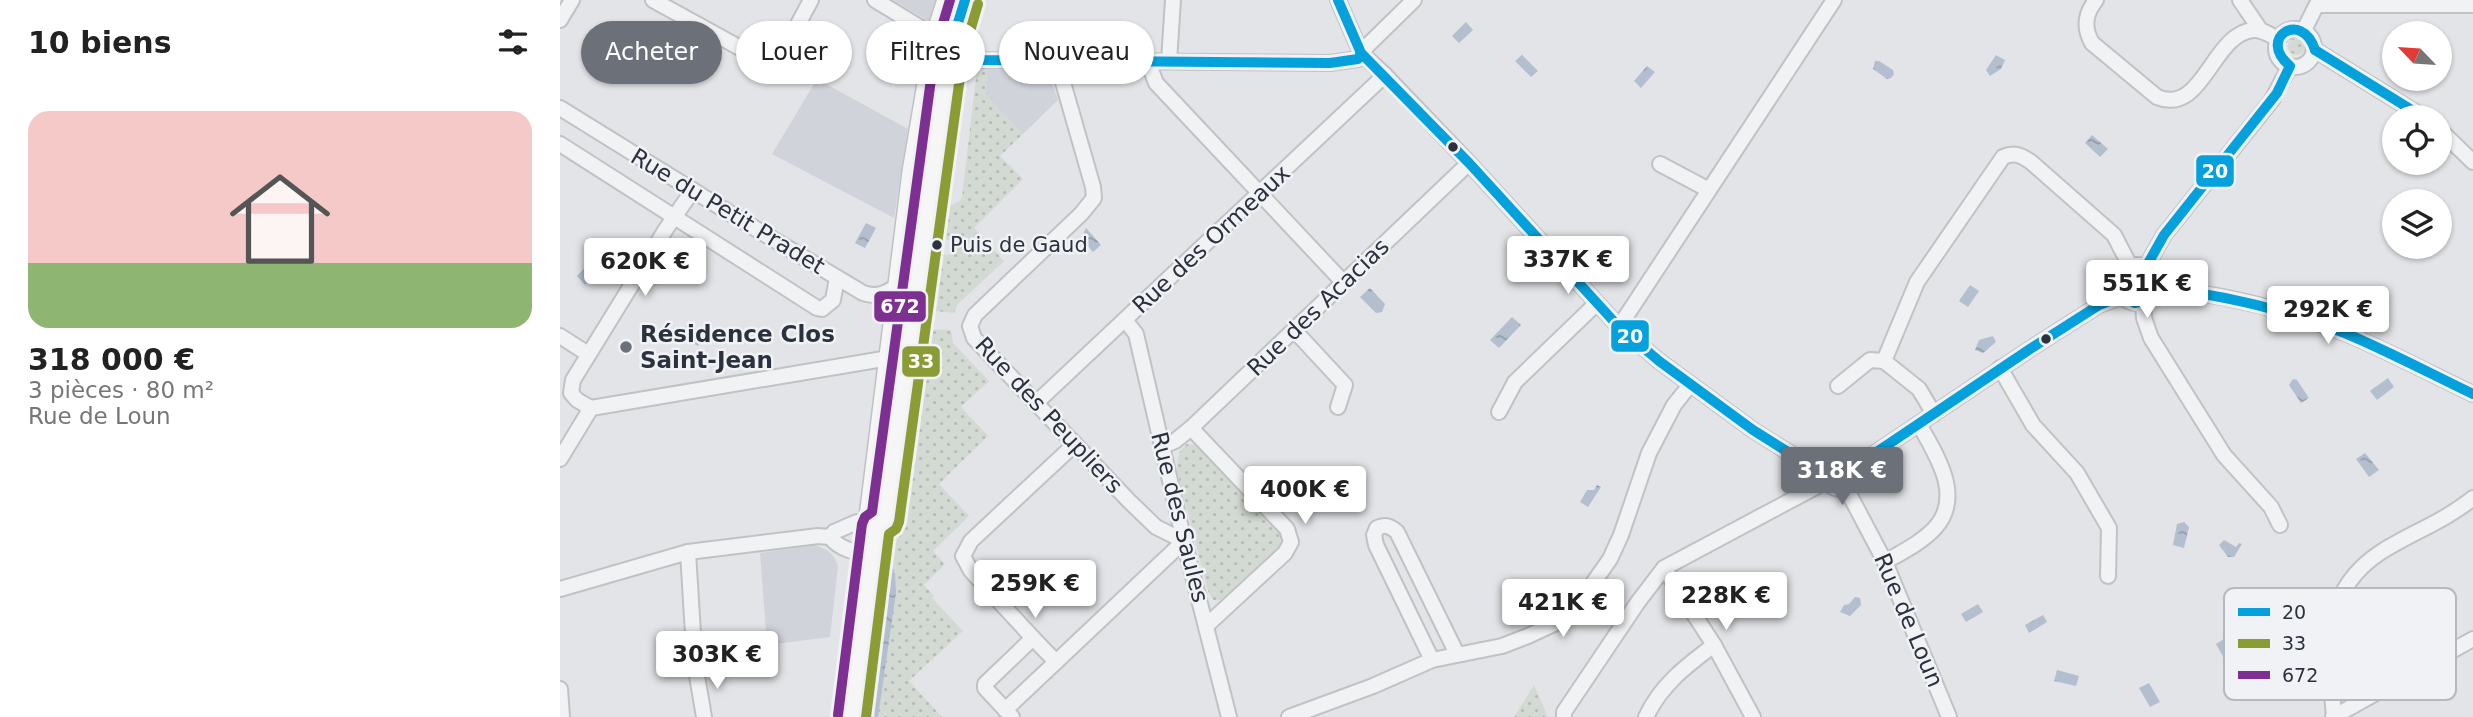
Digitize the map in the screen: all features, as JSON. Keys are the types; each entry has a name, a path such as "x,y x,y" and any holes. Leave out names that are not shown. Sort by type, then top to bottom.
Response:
{"main road":[{"path":"946,21 948,0"},
{"path":"955,21 965,0"},
{"path":"898,359 899,284 913,172 934,84"},
{"path":"852,717 876,526 870,517 898,359 937,84"}],"street":[{"path":"560,20 572,0"},
{"path":"653,0 762,60 775,61 783,52 811,0"},
{"path":"875,0 907,21"},
{"path":"1169,61 1173,0"},
{"path":"1338,0 1361,53 1469,163 1619,327 1690,385 1826,476 1835,489 1846,488 1853,479 1853,468 1839,460 1833,462 1826,476 1664,568 1638,602 1564,714"},
{"path":"1154,62 1330,63 1357,59 1414,0"},
{"path":"1619,327 1834,0"},
{"path":"2096,0 2086,19 2086,32 2092,43 2165,101 2174,102 2190,92 2241,33 2261,31 2278,39"},
{"path":"2240,0 2261,31"},
{"path":"2304,30 2318,3 2473,5"},
{"path":"2288,30 2304,30 2314,42 2315,50 2308,62 2301,66 2290,66 2278,56 2278,39 2288,30"},
{"path":"2315,50 2404,105"},
{"path":"2146,267 2164,235 2272,100 2290,66"},
{"name":"Rue des Ormeaux","path":"1036,403 1385,75"},
{"path":"1154,78 1344,283"},
{"name":"Rue des Peupliers","path":"1063,84 1094,198 1089,206 975,314 971,326 974,338 1156,527 1184,541"},
{"name":"Rue du Petit Pradet","path":"560,108 837,278 872,296 882,295 899,284"},
{"path":"2452,142 2473,162"},
{"path":"560,144 817,308 822,309 833,300 837,278"},
{"path":"1884,361 1917,282 1997,163 2011,153 2031,162 2114,235 2130,266"},
{"name":"Rue des Acacias","path":"1163,446 1191,428 1469,163"},
{"path":"1660,164 1709,190"},
{"path":"693,190 573,380 571,393 577,401 591,408 898,359"},
{"path":"2130,266 2146,267 2154,275 2156,287 2152,297 2143,303 2131,303 2122,296 2118,281 2122,272 2130,266"},
{"path":"2156,287 2235,299 2308,320 2347,334 2473,394"},
{"path":"1853,468 2000,368 2099,305 2122,296"},
{"path":"1499,412 1515,382 1597,303"},
{"path":"2143,303 2144,318 2158,350 2224,455 2271,507 2280,525"},
{"name":"Rue des Saules","path":"1125,320 1136,334 1184,541 1229,717"},
{"path":"1294,330 1345,386 1338,407"},
{"path":"560,336 588,354"},
{"path":"1838,386 1870,360 1884,361 1919,389 1934,414"},
{"path":"2000,368 2033,425 2077,473 2109,528 2108,576"},
{"path":"1289,717 1373,687 1432,660 1502,646 1528,636 1556,623 1577,606 1610,559 1649,453 1674,405 1690,385"},
{"path":"560,459 591,408"},
{"path":"1885,562 1936,528 1945,512 1946,477 1919,424"},
{"path":"1191,428 1287,528 1291,542 1286,553 1206,626"},
{"path":"1056,662 971,571 963,556 971,541 1075,444"},
{"name":"Rue de Loun","path":"1846,488 1885,562 1950,717"},
{"path":"2345,588 2380,553 2439,522 2473,498"},
{"path":"830,537 834,532 857,522 876,526"},
{"path":"1432,660 1376,545 1374,535 1377,528 1382,526 1390,526 1397,532 1457,654"},
{"path":"560,589 688,552 818,536 830,537"},
{"path":"830,537 834,543 872,555"},
{"path":"1033,638 985,684 985,688 1009,713 1056,662 1184,541"},
{"path":"688,552 694,650"},
{"path":"1664,568 1714,645 1753,717"},
{"path":"2456,648 2473,639"},
{"path":"1646,717 1671,679 1714,645"},
{"path":"696,670 704,717"},
{"path":"560,689 562,717"},
{"path":"2333,717 2364,700"}],"shaded area":[{"path":"893,0 938,0 928,21"},
{"path":"2293,37 2301,37 2306,46 2304,53 2293,55 2288,50 2288,42"},
{"path":"987,69 999,69 999,84 1052,84 1058,100 1023,134 985,95"},
{"path":"987,69 985,95 1023,134 1000,156 1023,179 974,228 1004,261 958,304 954,313 928,310 936,284 940,255 949,255 951,240 941,239 945,208 960,201 975,84 985,84"},
{"path":"814,84 826,84 908,129 894,218 772,154"},
{"path":"924,329 951,330 953,343 989,381 961,407 988,436 939,484 969,516 933,551 945,564 924,585 934,596 932,598 963,631 909,681 942,717 869,717"},
{"path":"1187,444 1196,445 1281,532 1278,549 1222,600 1213,600 1208,591 1177,471 1179,456"},
{"path":"815,545 827,550 838,566 830,637 767,645 760,553"},
{"path":"1534,685 1548,717 1514,717"}],"water":[{"path":"1466,22 1473,30 1459,43 1452,36"},
{"path":"1522,55 1538,71 1531,77 1515,61"},
{"path":"1996,55 2005,60 2001,69 1990,76 1986,70"},
{"path":"1875,61 1893,70 1891,78 1887,79 1873,69"},
{"path":"1647,66 1655,72 1641,88 1634,81"},
{"path":"2092,135 2108,149 2100,157 2085,143"},
{"path":"866,223 876,228 865,248 855,243"},
{"path":"1086,228 1101,245 1093,252 1081,238"},
{"path":"592,260 601,268 585,285 577,276"},
{"path":"1970,285 1979,291 1968,307 1959,301"},
{"path":"1370,288 1385,304 1382,312 1376,313 1360,297"},
{"path":"1512,317 1521,325 1499,348 1490,340"},
{"path":"687,324 705,334 698,346 680,336"},
{"path":"1993,336 1996,342 1983,353 1975,350 1979,340"},
{"path":"2388,378 2394,387 2377,400 2370,391"},
{"path":"2293,379 2297,380 2309,398 2301,403 2289,385"},
{"path":"2365,453 2379,470 2369,477 2356,459"},
{"path":"1597,485 1601,487 1588,507 1580,502 1587,490 1594,490"},
{"path":"2184,522 2189,527 2184,548 2173,545 2177,524"},
{"path":"2224,540 2236,547 2239,543 2242,544 2234,557 2228,557 2219,545"},
{"path":"891,572 895,573 896,593 878,717 867,717 879,631"},
{"path":"1855,597 1860,598 1861,605 1850,616 1840,612 1844,605 1849,604"},
{"path":"1978,604 1983,612 1966,622 1961,614"},
{"path":"2043,615 2047,622 2029,633 2025,625"},
{"path":"2224,639 2224,658 2216,644"},
{"path":"2057,670 2079,676 2076,686 2054,681"},
{"path":"2149,683 2160,702 2150,707 2139,688"}],"transit line":[{"name":"672","path":"838,715 862,524 865,517 872,512 935,50 950,0"},
{"name":"20","path":"965,0 949,52 965,59 1330,63 1358,59 1361,53"},
{"name":"20","path":"1338,0 1361,53 1469,163 1619,327 1659,361 1753,430 1799,459 1826,470"},
{"name":"33","path":"866,717 889,534 896,529 899,522 963,55 978,4"},
{"name":"20","path":"2156,287 2148,300 2135,303 2122,296 2121,277 2127,269 2146,267 2164,235 2277,93 2290,66 2281,56 2278,46 2285,32 2301,31 2309,38 2315,50"},
{"name":"20","path":"2315,50 2404,105"},
{"name":"20","path":"2156,287 2205,294 2301,317 2363,341 2473,394"},
{"name":"20","path":"1853,468 2030,349 2099,305 2122,296"}],"place":[{"name":"Puis de Gaud","path":"937,245"},
{"name":"Résidence Clos Saint-Jean","path":"626,347"}]}
